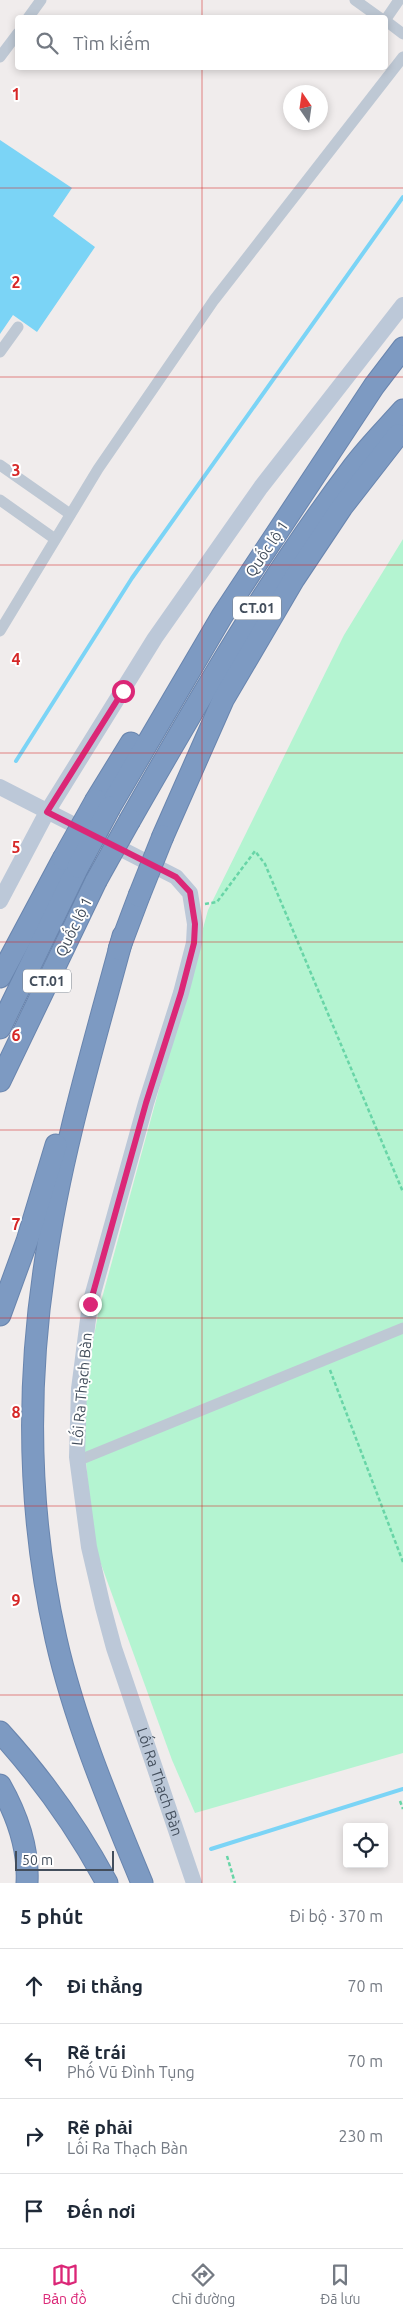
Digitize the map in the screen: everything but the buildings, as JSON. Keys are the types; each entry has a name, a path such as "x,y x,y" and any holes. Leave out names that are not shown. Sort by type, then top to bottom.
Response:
{"highway":[{"name":"Quốc lộ 1","path":"0,1028 71,863 103,804 222,616 374,386 403,348"},
{"name":"Quốc lộ 1","path":"0,1081 96,881 206,688 290,558 354,466 403,410"},
{"path":"0,1315 27,1241 80,1060 123,936 163,836 223,700 294,579 342,507 403,430"},
{"path":"0,977 71,863"},
{"path":"123,936 84,1081 45,1262 35,1353 32,1442 37,1528 56,1640 86,1741 116,1823 142,1883"},
{"path":"0,1732 29,1765 73,1827 107,1883"},
{"path":"0,1785 14,1810 20,1827 27,1883"}],"main road":[{"path":"0,901 47,812 155,638 261,487 403,305"},
{"path":"0,788 176,877 191,899"},
{"name":"Lối Ra Thạch Bàn","path":"191,899 194,943 181,993 146,1103 90,1304 79,1389 78,1461 89,1547 102,1607 194,1883"}],"street":[{"path":"30,15 41,0"},
{"path":"355,0 376,15"},
{"path":"388,17 398,0"},
{"path":"388,22 403,34"},
{"path":"0,57 15,36"},
{"path":"0,631 70,514 214,300 403,57"},
{"path":"0,352 18,327"},
{"path":"0,465 70,514"},
{"path":"0,500 55,539"},
{"path":"78,1461 403,1328"}],"path":[{"path":"191,899 217,902 255,851 265,864 403,1192"},
{"path":"326,1360 403,1562"},
{"path":"400,1801 403,1810"},
{"path":"227,1856 236,1883"}],"green space":[{"path":"403,539 403,1753 195,1813 172,1760 93,1542 81,1405 99,1309 208,910 344,635"}],"water":[{"path":"0,140 72,188 53,216 95,247 37,332 13,315 0,334"}],"waterway":[{"path":"16,761 132,578 403,197"},
{"path":"211,1849 403,1789"}],"route":[{"path":"90,1304 146,1103 181,993 194,943 195,924 190,892 176,877 47,812 123,691"}]}
